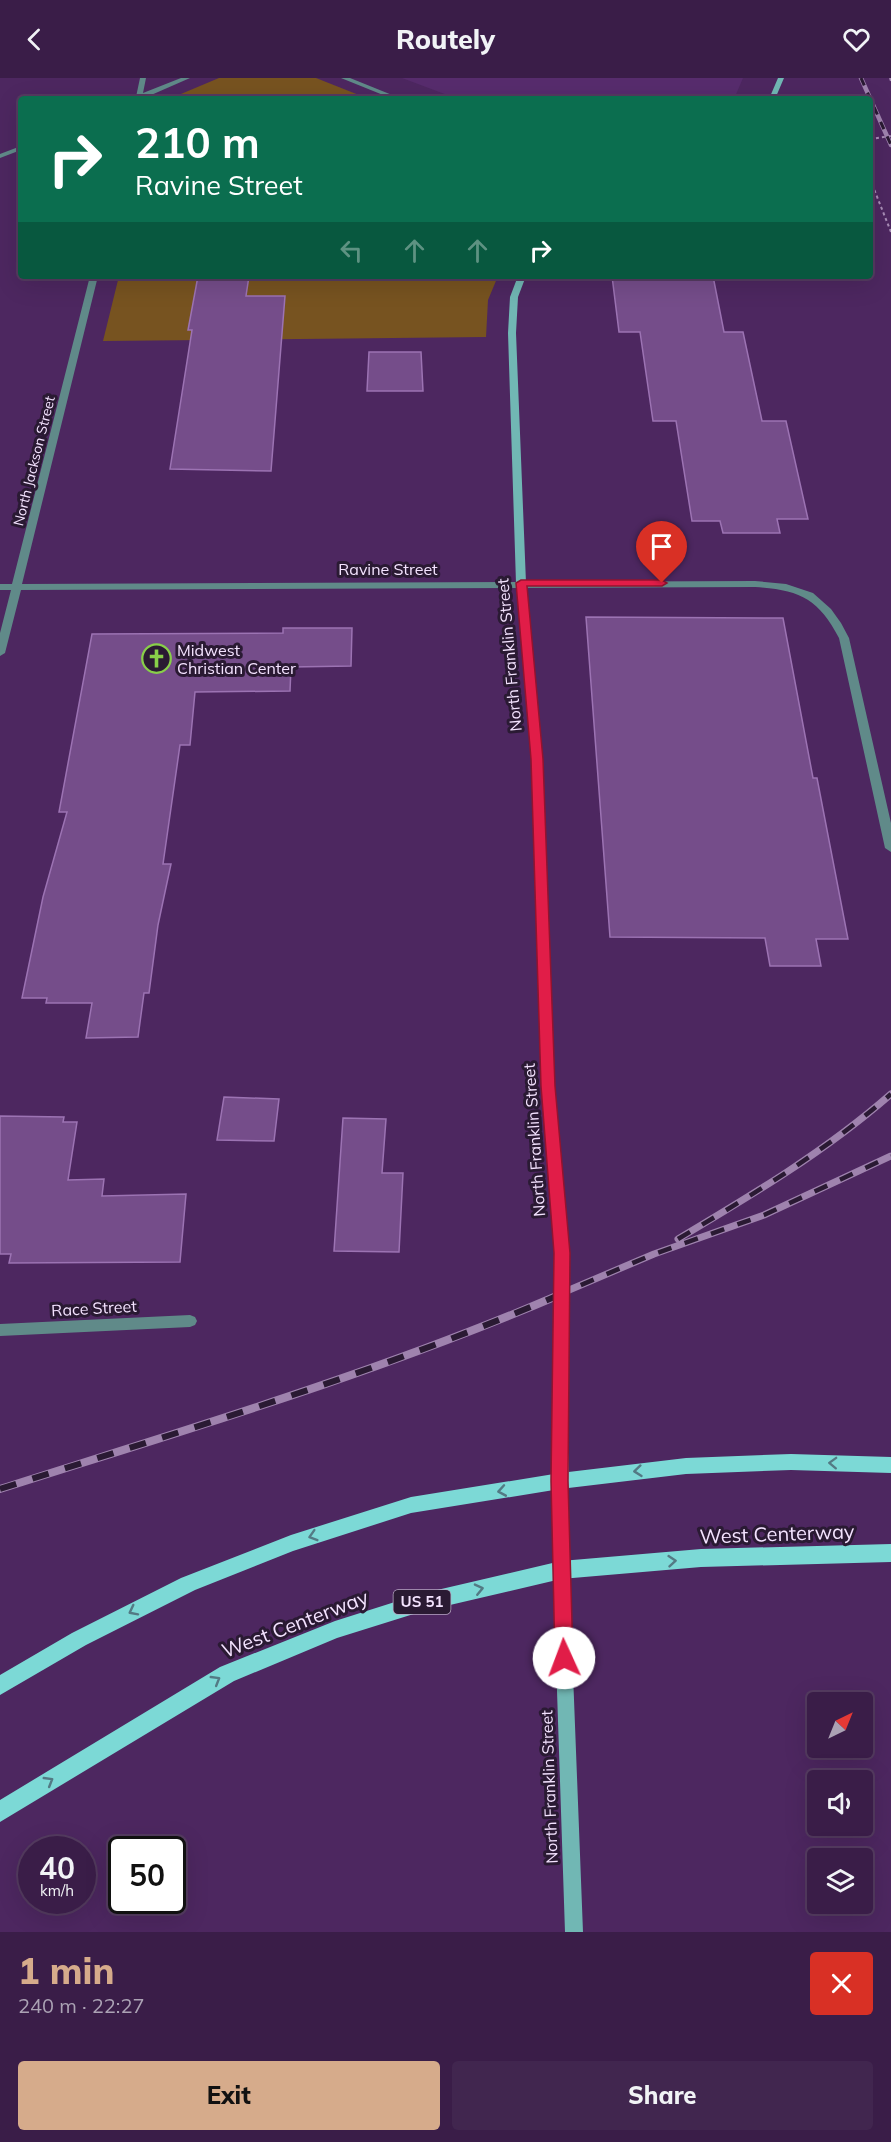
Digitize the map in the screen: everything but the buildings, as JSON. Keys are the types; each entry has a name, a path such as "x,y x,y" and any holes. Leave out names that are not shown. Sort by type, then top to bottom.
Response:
{"main road":[{"path":"773,96 781,78"},
{"name":"North Franklin Street","path":"521,279 514,297 512,333 521,583 537,759 548,1086 562,1253 561,1570 574,1932"},
{"path":"0,1686 79,1639 188,1584 291,1543 411,1505 560,1481 698,1466 791,1462 891,1465"},
{"name":"West Centerway","path":"0,1812 227,1674 334,1630 420,1603 561,1570 701,1558 891,1553"}],"street":[{"path":"139,96 143,78"},
{"path":"145,96 187,78"},
{"path":"344,78 391,96"},
{"path":"0,156 18,149"},
{"name":"North Jackson Street","path":"0,653 93,279"},
{"name":"Ravine Street","path":"0,587 521,583 776,585 798,590 818,600 833,617 844,638 891,848"},
{"name":"Race Street","path":"0,1330 190,1321"}],"path":[{"path":"873,139 891,136"},
{"path":"873,187 891,232"}],"shaded area":[{"path":"219,78 316,78 361,96 176,96"},
{"path":"402,78 743,78 735,96 450,96"},
{"path":"118,279 497,279 488,300 486,337 103,341"}],"railway":[{"path":"861,78 869,96"},
{"path":"873,105 891,145"},
{"path":"678,1239 815,1153 891,1094"},
{"path":"555,1296 654,1254 764,1215 891,1156"},
{"path":"0,1489 352,1375 559,1295"}],"place":[{"name":"Midwest Christian Center","path":"156,659"}],"route":[{"path":"564,1658 560,1481 562,1253 548,1086 537,759 521,583 662,583"}]}
